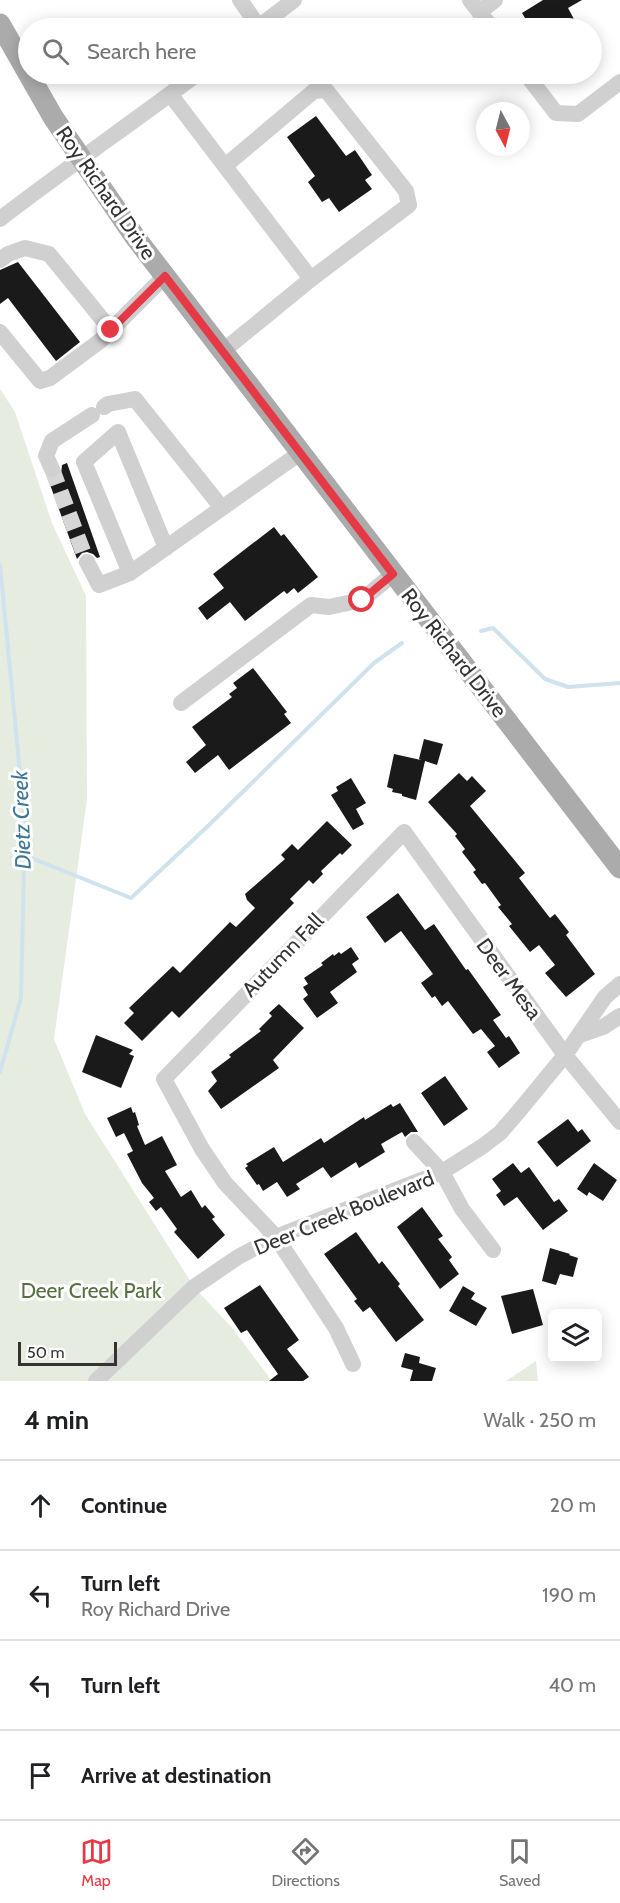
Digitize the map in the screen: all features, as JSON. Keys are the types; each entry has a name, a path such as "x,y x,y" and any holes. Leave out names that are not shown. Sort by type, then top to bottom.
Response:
{"main road":[{"name":"Roy Richard Drive","path":"0,24 18,56"},
{"name":"Roy Richard Drive","path":"34,84 53,117 129,228 619,866"}],"street":[{"path":"240,0 252,18"},
{"path":"271,18 294,0"},
{"path":"484,18 475,6 495,0"},
{"path":"534,84 556,113 578,114 620,82"},
{"path":"0,219 184,84"},
{"path":"223,351 311,279 409,205 406,191 326,90 314,91 225,166"},
{"path":"170,94 311,279"},
{"path":"0,260 8,254 25,248 49,254 111,330"},
{"path":"0,332 40,381 50,378 100,341 165,276"},
{"path":"52,469 46,456 52,441 108,404 135,399 222,508"},
{"path":"130,573 84,462 118,432 166,548"},
{"path":"87,562 99,585 130,573 300,453"},
{"path":"181,703 311,605 329,607 362,600 393,574"},
{"name":"Deer Mesa","path":"404,832 566,1055 620,1122"},
{"name":"Autumn Fall","path":"276,1238 225,1184 202,1149 164,1079 404,832"},
{"name":"Deer Creek Boulevard","path":"96,1381 194,1287 238,1257 276,1238 442,1172 483,1146 500,1133 566,1055 605,997 620,984"},
{"path":"580,1035 603,1027 620,1016"},
{"path":"414,1142 442,1172 462,1209 493,1250"},
{"path":"276,1238 336,1328 353,1365"}],"green space":[{"name":"Deer Creek Park","path":"0,389 15,412 52,523 86,596 87,799 54,1039 85,1114 194,1287 233,1329 272,1381 0,1381"},
{"path":"536,1361 538,1381 506,1381"}],"building":[{"path":"543,0 582,0 568,8 573,18 525,18 522,13"},
{"path":"316,116 346,156 355,150 372,175 365,180 372,189 339,212 329,198 322,202 308,182 315,176 287,137"},
{"path":"18,262 80,342 56,361 8,298 0,304 0,270"},
{"path":"67,463 100,557 97,558 87,552 82,553 77,559 48,479 61,475 62,465"},
{"path":"274,527 281,536 284,534 318,577 298,593 294,588 287,594 284,591 245,621 230,602 207,620 198,608 224,588 213,574"},
{"path":"253,668 287,712 284,714 291,723 229,770 218,755 195,773 186,762 206,745 192,727 232,697 229,694 237,688 233,683"},
{"path":"424,739 443,744 437,765 425,761 416,800 392,792 393,789 387,787 394,754 421,760 419,759"},
{"path":"459,773 467,781 472,776 486,791 470,806 525,873 519,878 550,918 555,914 569,932 566,935 595,974 566,997 545,973 555,965 539,945 530,952 509,926 512,924 498,907 501,905 485,883 482,884 473,872 476,870 462,852 465,849 455,836 457,834 428,802"},
{"path":"351,778 366,803 356,809 364,824 353,830 331,795 338,791 336,787"},
{"path":"327,821 352,845 321,871 323,874 313,884 309,880 290,899 294,903 179,1018 172,1011 142,1041 124,1023 134,1013 129,1008 173,966 180,973 230,922 236,927 255,908 247,900 245,894 285,859 281,855 292,844 298,850"},
{"path":"398,893 425,930 434,924 501,1015 493,1020 506,1038 509,1036 520,1053 499,1068 487,1052 495,1046 481,1029 473,1034 448,1001 442,1006 435,996 432,998 421,983 433,974 401,931 385,943 366,917"},
{"path":"351,947 359,959 352,964 357,972 330,992 338,1003 317,1018 303,999 308,995 303,987 308,984 304,978 323,965 321,963 333,954 334,956 339,952 341,954"},
{"path":"279,1004 304,1028 273,1060 279,1068 221,1109 208,1091 217,1081 211,1072 261,1031 259,1029 272,1016 269,1013"},
{"path":"96,1035 133,1050 129,1054 134,1056 121,1088 82,1072"},
{"path":"445,1076 468,1109 444,1126 421,1093"},
{"path":"400,1103 418,1132 411,1132 405,1137 402,1132 381,1144 385,1152 359,1168 356,1162 331,1178 323,1167 296,1184 300,1189 287,1197 277,1182 263,1191 245,1168 248,1166 246,1164 274,1147 283,1162 321,1138 324,1143 364,1117 365,1120 391,1104 393,1107"},
{"path":"131,1107 133,1113 135,1112 139,1125 137,1126 145,1145 162,1136 177,1165 165,1171 181,1197 191,1190 202,1208 205,1205 215,1217 212,1219 225,1235 198,1259 174,1232 177,1229 161,1207 156,1211 149,1202 154,1198 142,1183 127,1154 133,1151 124,1133 116,1137 107,1118"},
{"path":"568,1119 578,1132 582,1129 591,1141 557,1167 537,1142"},
{"path":"513,1163 521,1173 529,1167 554,1202 559,1199 568,1211 543,1230 517,1197 504,1206 496,1195 501,1191 492,1179"},
{"path":"594,1163 617,1180 603,1201 589,1192 587,1196 577,1189"},
{"path":"422,1207 443,1236 438,1239 452,1257 449,1260 459,1274 440,1289 397,1227"},
{"path":"356,1232 379,1264 382,1261 400,1284 398,1286 424,1320 396,1342 370,1307 363,1312 354,1301 357,1299 324,1254"},
{"path":"550,1248 578,1258 573,1277 560,1274 556,1285 542,1281"},
{"path":"260,1285 299,1340 287,1349 309,1377 303,1381 269,1381 278,1374 247,1330 241,1333 224,1308"},
{"path":"463,1286 475,1293 471,1299 487,1308 476,1326 449,1311"},
{"path":"533,1289 543,1325 512,1334 501,1296"},
{"path":"405,1353 420,1357 419,1363 436,1368 432,1381 410,1381 413,1370 401,1367"}],"waterway":[{"name":"Dietz Creek","path":"0,565 25,825 21,998 0,1072"},
{"path":"481,631 493,628 545,679 568,687 620,683"},
{"path":"24,855 131,898 374,663 402,643"}],"tunnel":[{"path":"52,469 87,562"}],"route":[{"path":"111,330 165,276 393,574 362,600"}]}
